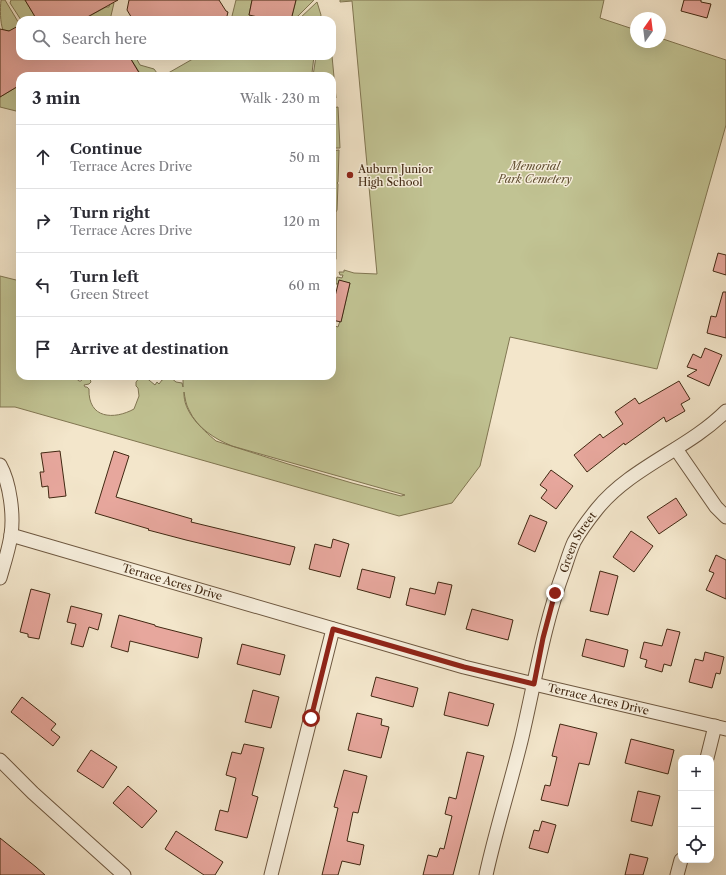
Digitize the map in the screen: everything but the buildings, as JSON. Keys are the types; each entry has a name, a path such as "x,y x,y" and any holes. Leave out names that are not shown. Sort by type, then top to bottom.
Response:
{"street":[{"name":"Green Street","path":"486,875 521,739 543,638 555,593 574,542 597,509 615,490 714,423 726,411"},
{"path":"676,449 716,507 726,517"},
{"path":"0,465 9,492 12,514 11,535 0,578"},
{"name":"Terrace Acres Drive","path":"11,535 464,667 720,728"},
{"path":"271,875 333,629"},
{"path":"708,755 720,728"},
{"path":"0,760 33,793 124,875"},
{"path":"677,875 680,863"}],"green space":[{"path":"1,0 5,0 16,18 16,30 3,30 0,15"},
{"path":"11,0 25,0 35,16 18,16 10,3"},
{"path":"236,0 252,0 249,15 253,16 232,16"},
{"path":"296,0 314,0 298,16 292,16"},
{"name":"Memorial Park Cemetery","path":"340,0 604,0 600,18 630,28 630,48 666,48 666,40 726,60 726,125 657,369 510,337 480,466 452,503 399,516 15,407 0,407 0,276 16,280 16,380 90,380 91,382 89,384 84,385 89,389 90,399 93,406 104,414 118,415 134,409 139,396 138,388 136,386 138,380 149,380 155,385 157,382 159,384 162,380 174,380 182,383 183,387 183,380 336,380 336,326 338,327 341,321 350,283 339,281 338,284 336,284 336,281 337,277 342,278 343,275 340,275 339,272 344,272 344,270 354,273 377,274 352,1 340,2","holes":["184,392 188,408 192,416 186,406","192,416 207,432 232,446 405,495 401,496 352,483 288,464 216,441 199,425"]},
{"path":"110,2 114,3 111,16 89,16 106,7 109,7"},
{"path":"317,2 321,16 302,16"},
{"path":"132,60 137,60 140,65 154,69 156,72 139,72"},
{"path":"191,60 314,60 312,72 170,72"},
{"path":"315,60 332,60 334,72 314,72"},
{"path":"16,87 16,111 0,107 0,97"},
{"path":"336,107 338,107 340,148 336,148"},
{"path":"336,150 339,150 336,212"}],"place":[{"name":"Auburn Junior High School","path":"350,175"}],"route":[{"path":"311,718 333,629 464,667 534,684 543,638 555,593"}]}
